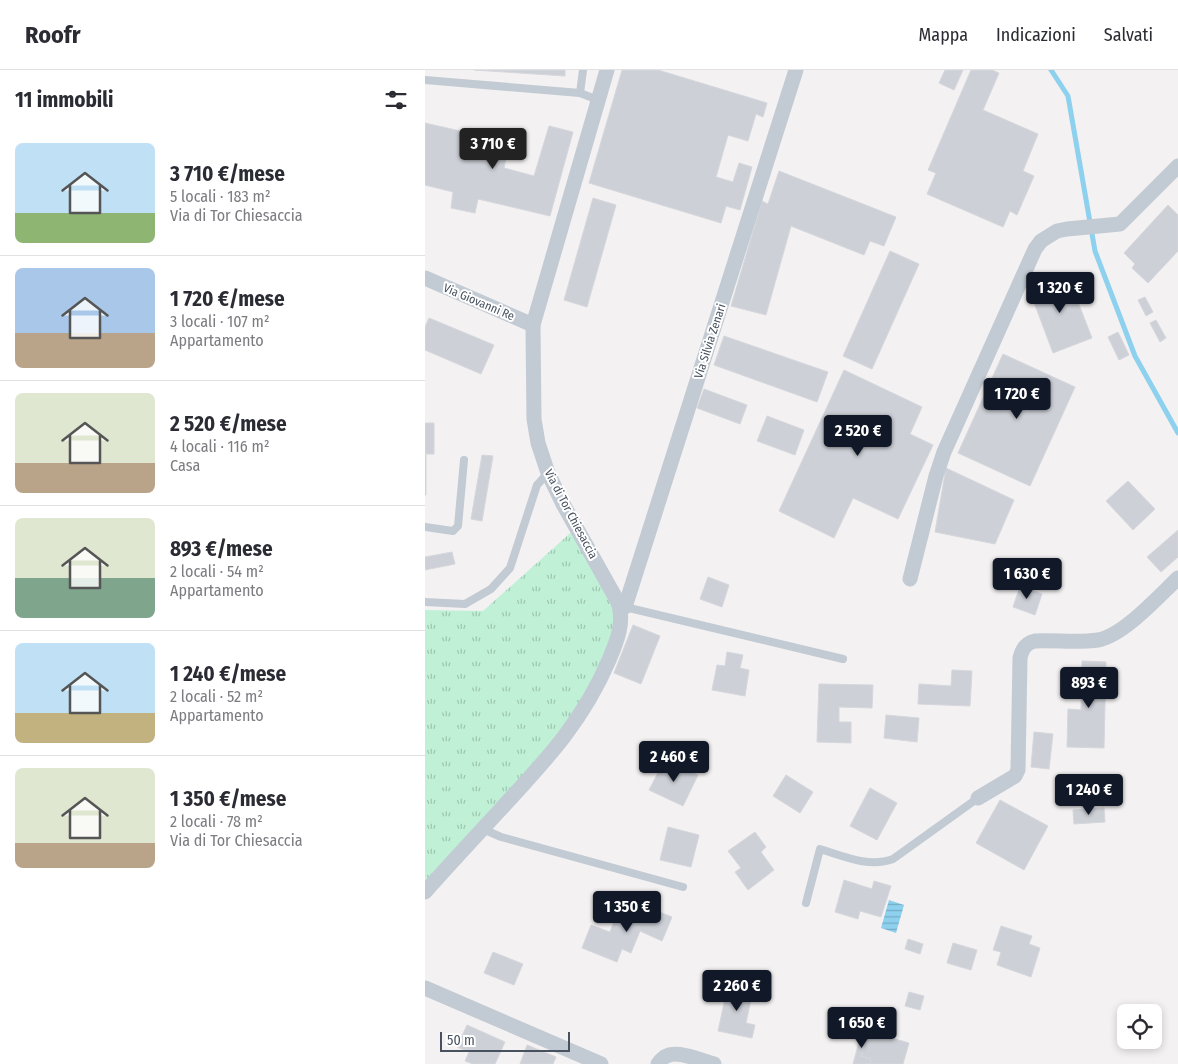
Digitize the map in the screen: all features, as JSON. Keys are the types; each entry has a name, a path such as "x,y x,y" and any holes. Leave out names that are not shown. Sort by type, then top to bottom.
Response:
{"street":[{"name":"Via di Tor Chiesaccia","path":"607,70 533,325 534,419 538,443 548,472 563,504 623,608"},
{"name":"Via Silvia Zenari","path":"623,608 796,70"},
{"path":"910,579 939,464 1030,258 1041,241 1049,235 1067,229 1114,225 1125,220 1178,166"},
{"name":"Via Giovanni Re","path":"425,278 533,325"},
{"path":"978,798 1015,776 1018,770 1020,658 1025,645 1035,641 1097,640 1110,637 1125,626 1178,578"},
{"path":"425,892 542,765 583,711 602,677 616,643 623,608"},
{"path":"425,988 601,1064"},
{"path":"658,1064 672,1054 714,1064"}],"lane":[{"path":"580,93 583,70"},
{"path":"425,80 580,93 598,100"},
{"path":"425,526 453,531 458,526 464,460"},
{"path":"425,602 465,604 491,589 510,568 537,485 548,472"},
{"path":"623,608 843,659"},
{"path":"806,903 819,849 864,862 887,861 893,859 978,798"},
{"path":"483,829 501,837 683,887"}],"green space":[{"path":"577,527 618,602 607,681 425,892 425,610 483,611"}],"water":[{"path":"889,900 904,905 896,933 881,928"}],"building":[{"path":"474,70 565,70 565,76"},
{"path":"622,70 658,70 767,103 763,117 756,114 748,141 728,135 716,177 733,182 739,163 752,167 740,210 726,206 721,223 589,183"},
{"path":"945,70 963,70 954,90 939,83"},
{"path":"971,70 992,70 999,73 983,110 1038,134 1023,171 1034,176 1017,215 1010,211 1003,227 927,194 936,173 928,170"},
{"path":"425,123 509,142 504,168 534,176 549,126 573,132 550,216 478,199 475,213 451,208 453,192 425,185"},
{"path":"779,171 896,217 884,246 870,241 864,255 791,226 766,315 731,306 762,201 768,204"},
{"path":"593,198 616,205 587,307 564,300"},
{"path":"1168,205 1178,215 1178,251 1148,283 1132,268 1135,264 1124,253"},
{"path":"890,251 919,264 872,369 843,356"},
{"path":"1067,274 1092,338 1053,353 1029,289"},
{"path":"1145,297 1153,312 1146,316 1138,300"},
{"path":"429,318 494,345 481,374 425,350 425,327"},
{"path":"1156,320 1166,338 1160,342 1150,323"},
{"path":"1118,332 1129,355 1119,360 1108,337"},
{"path":"724,336 828,372 817,402 714,365"},
{"path":"1003,354 1075,387 1030,486 958,453"},
{"path":"844,370 922,407 910,434 933,445 898,519 853,498 834,538 779,511"},
{"path":"704,389 747,405 740,424 697,408"},
{"path":"767,416 804,430 795,455 757,441"},
{"path":"425,423 434,423 434,454 426,454 426,495 425,495"},
{"path":"482,455 493,456 482,521 471,519"},
{"path":"946,468 1014,500 995,544 935,532"},
{"path":"1128,481 1155,509 1133,530 1106,501"},
{"path":"1178,530 1178,557 1161,572 1147,557"},
{"path":"452,552 455,564 425,570 425,557"},
{"path":"708,577 729,585 722,607 700,599"},
{"path":"1020,586 1042,594 1035,615 1013,607"},
{"path":"633,625 660,636 641,684 614,673"},
{"path":"727,652 743,655 740,668 749,670 745,696 712,690 717,665 725,666"},
{"path":"1082,661 1106,662 1104,748 1067,747 1068,709 1081,710"},
{"path":"952,670 972,671 970,706 918,704 919,684 951,686"},
{"path":"819,684 873,685 872,708 839,707 839,722 851,722 851,743 817,742"},
{"path":"886,715 919,718 917,742 884,738"},
{"path":"1034,732 1053,734 1049,769 1031,767"},
{"path":"665,759 698,775 683,806 649,790"},
{"path":"786,775 813,792 800,813 773,796"},
{"path":"870,788 897,803 877,840 850,826"},
{"path":"1000,800 1048,826 1024,870 976,843"},
{"path":"1104,808 1105,822 1074,824 1073,810"},
{"path":"668,827 699,835 691,867 660,860"},
{"path":"755,832 766,847 761,852 774,870 748,890 735,872 741,868 728,851"},
{"path":"844,880 872,889 874,881 891,886 881,917 860,911 858,919 835,912"},
{"path":"637,903 672,917 662,941 640,931 631,953 622,949 617,962 582,948 591,925 610,932 616,916 630,922"},
{"path":"1001,926 1032,936 1029,944 1040,948 1031,977 997,965 1001,952 993,950"},
{"path":"908,939 923,944 920,954 905,949"},
{"path":"953,943 977,950 971,970 947,963"},
{"path":"493,952 523,964 514,985 484,973"},
{"path":"728,985 753,990 746,1023 755,1025 752,1038 718,1031"},
{"path":"909,992 924,996 920,1010 905,1006"},
{"path":"467,1025 505,1042 495,1064 473,1064 465,1061 469,1052 457,1047"},
{"path":"863,1027 869,1029 861,1056 871,1059 870,1064 853,1064"},
{"path":"868,1031 909,1043 903,1064 870,1064 871,1059 861,1056"},
{"path":"527,1045 556,1057 553,1064 520,1064"}],"waterway":[{"path":"1051,70 1068,96 1095,251 1135,356 1178,433"}]}
